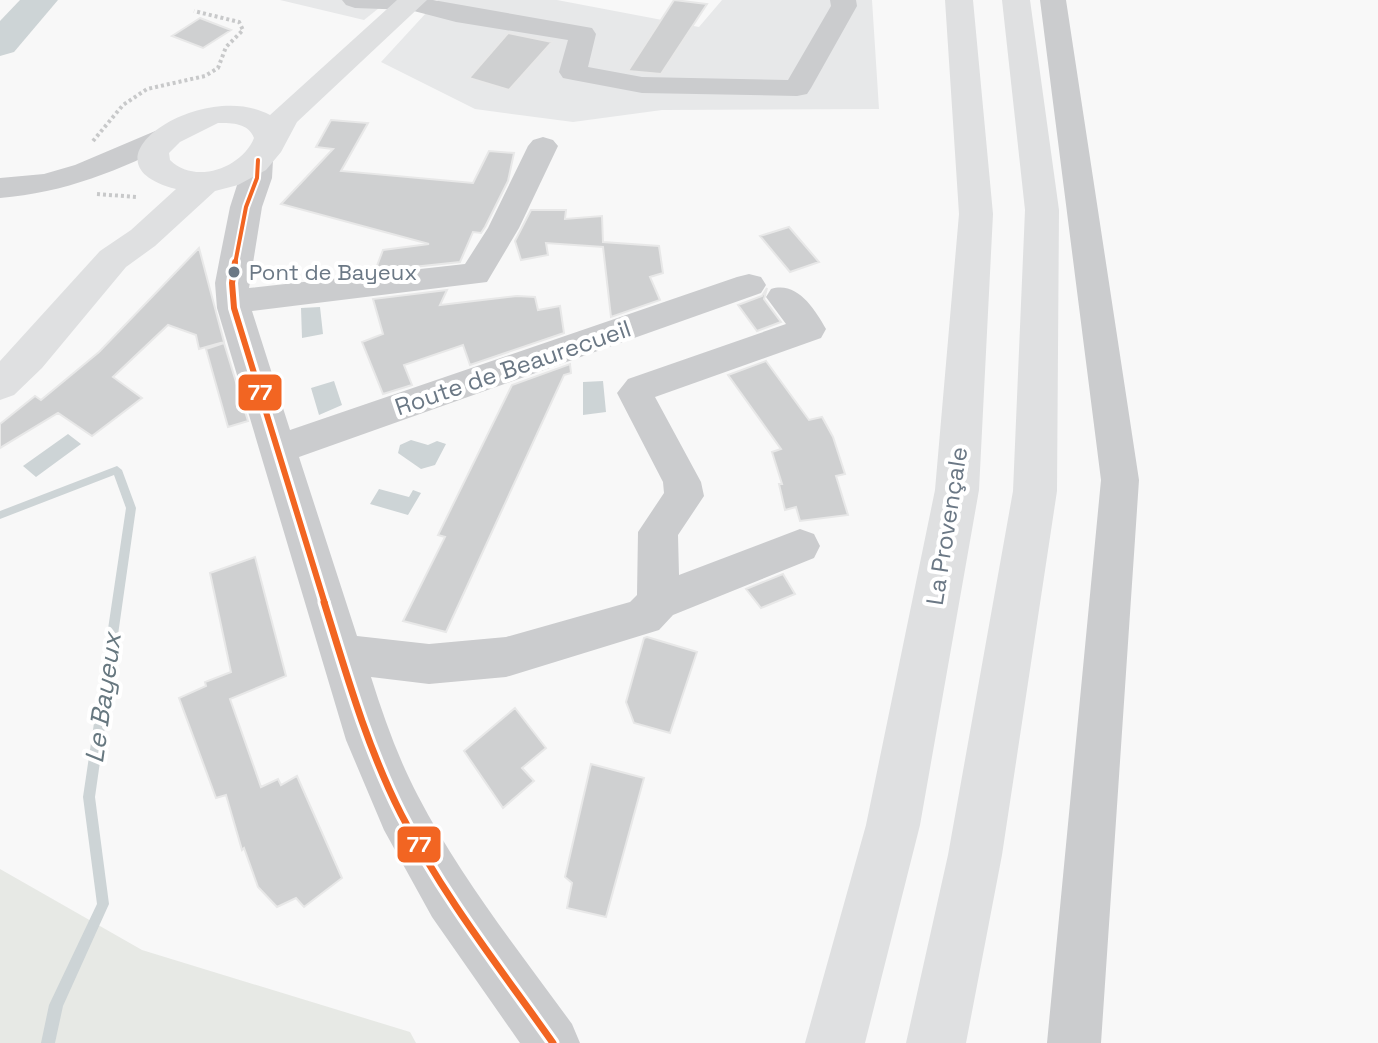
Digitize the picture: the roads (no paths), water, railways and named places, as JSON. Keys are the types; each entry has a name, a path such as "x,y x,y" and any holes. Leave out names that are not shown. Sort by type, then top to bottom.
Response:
{"main road":[{"name":"La Provençale","path":"835,1043 893,825 957,490 976,214 959,0"},
{"path":"936,1043 975,855 1035,491 1042,210 1016,0"},
{"path":"0,385 28,358 113,259 214,180 264,149 285,116 412,1"},
{"path":"113,259 128,228 150,200 160,154 201,117 233,114 279,96 371,41"},
{"path":"233,114 259,121 266,127 264,149"},
{"path":"160,154 182,180 214,180"}],"street":[{"path":"355,0 412,1 456,14 583,34 573,72 642,85 797,88 844,6 843,0"},
{"path":"1053,0 1120,480 1074,1043"},
{"path":"234,301 475,274 497,246 516,195 543,146"},
{"path":"264,149 254,192 246,207 232,283 234,301 241,337 341,654 369,740 401,813 450,899 553,1043"},
{"path":"0,188 45,184 117,160 160,154"},
{"path":"214,180 246,207"},
{"name":"Route de Beaurecueil","path":"277,450 749,285"},
{"path":"658,602 658,532 684,496 682,482 635,393 641,388 809,329 783,297"},
{"path":"341,654 429,664 506,657 644,617 658,602 800,546"}],"waterway":[{"path":"0,44 40,0"},
{"name":"Le Bayeux","path":"0,515 117,470 131,508 89,797 103,904 56,1005 48,1043"}],"place":[{"name":"Pont de Bayeux","path":"234,272"}]}
